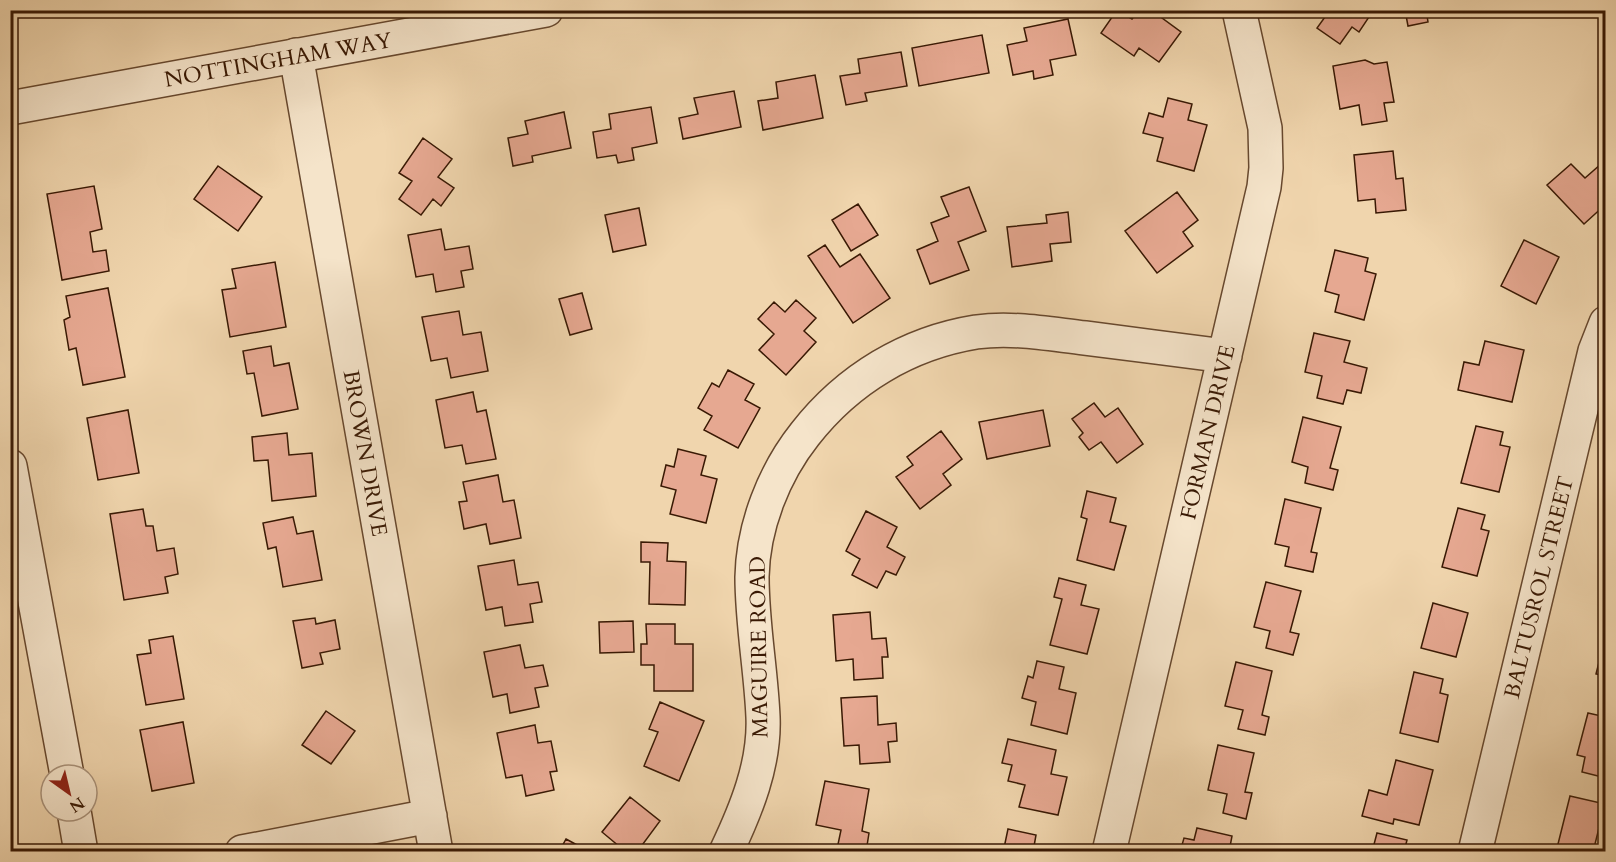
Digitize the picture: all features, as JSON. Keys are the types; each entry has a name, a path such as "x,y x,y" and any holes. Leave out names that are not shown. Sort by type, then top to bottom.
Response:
{"street":[{"name":"NOTTINGHAM WAY","path":"10,108 546,10"},
{"name":"FORMAN DRIVE","path":"1109,852 1264,187 1265,128 1239,10"},
{"name":"BROWN DRIVE","path":"296,55 436,852"},
{"name":"BALTUSROL STREET","path":"1475,852 1595,351 1605,323"},
{"name":"MAGUIRE ROAD","path":"726,852 746,808 759,762 763,719 753,620 752,574 758,534 770,495 792,450 823,411 861,379 896,358 933,342 978,332 1023,330 1225,356"},
{"path":"10,465 65,763"},
{"path":"242,852 430,816"},
{"path":"76,823 81,852"}],"building":[{"path":"1117,10 1132,19 1139,10 1151,10 1181,32 1159,62 1139,48 1134,56 1101,33"},
{"path":"1330,10 1366,10 1371,14 1359,32 1352,27 1340,44 1317,28"},
{"path":"1405,10 1426,10 1428,22 1408,26"},
{"path":"1068,19 1076,55 1050,60 1053,75 1034,79 1033,71 1013,75 1007,45 1027,41 1024,28"},
{"path":"982,35 989,73 919,86 912,48"},
{"path":"901,52 907,86 865,93 867,101 846,105 840,76 860,73 858,59"},
{"path":"1365,60 1374,64 1387,62 1394,102 1384,103 1387,121 1362,125 1359,105 1340,109 1333,66"},
{"path":"815,75 823,118 763,130 758,101 778,98 776,82"},
{"path":"734,91 741,127 683,139 679,118 698,114 694,98"},
{"path":"1168,98 1192,104 1188,120 1207,125 1194,171 1157,161 1163,138 1143,133 1149,113 1163,117"},
{"path":"651,107 657,143 632,148 634,160 618,163 616,155 597,158 593,132 611,129 609,114"},
{"path":"564,112 571,148 532,156 533,162 513,166 508,138 528,134 525,121"},
{"path":"423,138 452,159 438,177 454,188 441,206 433,199 421,215 399,199 412,181 399,173"},
{"path":"1393,151 1396,179 1403,178 1406,210 1376,213 1375,199 1358,201 1354,155"},
{"path":"1571,164 1585,178 1601,164 1606,169 1606,204 1584,224 1547,185"},
{"path":"218,166 262,197 238,231 194,199"},
{"path":"94,186 102,229 90,232 93,252 106,250 109,271 62,280 47,194"},
{"path":"969,187 986,231 958,242 969,270 930,284 917,250 938,241 931,223 949,216 941,197"},
{"path":"1177,192 1198,220 1183,232 1193,246 1157,273 1125,231"},
{"path":"858,204 878,235 851,251 832,220"},
{"path":"639,208 646,245 613,252 605,215"},
{"path":"1068,212 1071,242 1050,244 1052,261 1012,267 1007,227 1047,223 1046,215"},
{"path":"441,229 445,250 469,246 473,269 461,271 464,287 436,292 433,274 416,277 408,235"},
{"path":"1524,240 1559,257 1536,304 1501,286"},
{"path":"825,245 840,267 860,254 890,298 853,323 808,256"},
{"path":"1335,250 1368,258 1365,271 1376,274 1364,320 1335,312 1339,295 1325,291"},
{"path":"275,262 286,327 230,337 222,290 236,288 232,269"},
{"path":"108,288 125,377 83,385 76,348 69,350 64,320 70,317 66,296"},
{"path":"582,293 592,329 570,335 559,299"},
{"path":"796,300 816,318 804,331 816,342 786,375 759,350 774,334 758,319 774,302 785,312"},
{"path":"459,311 463,335 481,332 488,371 451,378 447,358 431,361 422,317"},
{"path":"1314,333 1350,341 1344,362 1367,368 1361,393 1347,390 1343,404 1317,398 1322,376 1305,372"},
{"path":"1485,341 1524,350 1512,402 1458,390 1464,362 1479,365"},
{"path":"271,346 274,366 289,363 298,409 262,416 254,373 247,374 243,351"},
{"path":"728,370 754,384 745,400 760,408 738,448 704,430 712,416 698,408 712,383 719,387"},
{"path":"473,392 477,412 486,410 496,459 466,464 462,445 445,448 436,400"},
{"path":"1094,403 1105,417 1118,408 1143,444 1117,463 1101,442 1089,450 1079,437 1083,433 1072,419"},
{"path":"128,410 139,473 98,480 87,418"},
{"path":"1043,410 1050,446 987,459 979,422"},
{"path":"1303,417 1341,427 1330,468 1338,470 1333,490 1305,483 1308,467 1292,462"},
{"path":"1476,426 1503,432 1500,445 1510,447 1499,492 1461,483"},
{"path":"941,431 962,459 943,474 951,485 920,509 896,477 913,465 907,457"},
{"path":"287,433 289,455 312,453 316,496 272,501 268,460 254,461 252,437"},
{"path":"678,449 706,456 701,475 717,479 706,523 670,514 676,490 661,486 666,465 674,467"},
{"path":"498,475 503,502 514,500 521,538 490,544 486,524 464,529 459,502 467,501 463,482"},
{"path":"1087,491 1116,498 1110,522 1126,526 1114,570 1077,560 1087,519 1081,517"},
{"path":"1285,499 1321,508 1311,552 1317,553 1313,572 1285,566 1289,547 1275,544"},
{"path":"1458,508 1485,515 1481,529 1489,531 1477,576 1442,567"},
{"path":"143,509 146,526 153,526 157,551 174,548 178,574 165,577 168,593 124,600 110,514"},
{"path":"866,511 897,527 887,547 905,557 896,575 886,571 877,588 852,575 860,559 846,551"},
{"path":"293,517 297,534 313,531 322,580 283,587 276,547 268,549 263,523"},
{"path":"641,542 668,543 667,561 686,562 685,605 649,604 650,562 641,562"},
{"path":"514,560 518,585 538,582 542,602 530,604 533,622 505,626 502,607 486,610 478,566"},
{"path":"1059,578 1086,585 1081,605 1099,609 1087,654 1050,645 1062,599 1054,597"},
{"path":"1266,582 1301,591 1290,632 1299,634 1293,655 1266,648 1270,631 1254,627"},
{"path":"1433,603 1468,613 1456,657 1421,648"},
{"path":"870,612 872,639 886,638 888,657 882,657 883,678 854,680 853,659 836,661 833,615"},
{"path":"315,618 316,624 335,620 340,649 320,653 323,664 302,668 293,621"},
{"path":"633,621 634,652 600,653 599,622"},
{"path":"646,624 675,624 675,644 693,644 693,691 654,691 654,665 641,665 641,644 647,644"},
{"path":"1606,635 1606,676 1596,674"},
{"path":"173,636 184,699 146,705 137,655 151,653 149,640"},
{"path":"520,645 525,668 543,665 548,686 535,688 539,707 510,713 507,694 493,697 484,652"},
{"path":"1037,661 1064,667 1059,689 1076,693 1067,734 1031,725 1036,702 1022,698 1028,676 1033,678"},
{"path":"1236,662 1272,671 1262,715 1269,717 1265,735 1238,729 1243,710 1225,706"},
{"path":"1414,672 1443,679 1440,693 1448,695 1438,742 1400,733"},
{"path":"877,696 878,725 896,723 897,741 888,742 890,762 860,764 859,745 844,746 841,698"},
{"path":"660,702 704,721 679,781 644,766 658,732 649,729"},
{"path":"326,711 355,731 331,764 302,745"},
{"path":"1588,713 1606,717 1606,778 1582,772 1585,757 1577,755"},
{"path":"183,722 194,783 152,791 140,730"},
{"path":"535,725 538,743 551,741 557,771 550,772 554,790 526,796 522,775 506,778 497,733"},
{"path":"1008,739 1056,750 1051,774 1067,777 1058,815 1019,807 1025,785 1008,781 1012,765 1002,763"},
{"path":"1218,745 1254,753 1245,792 1252,793 1246,819 1223,813 1227,794 1208,790"},
{"path":"1396,760 1433,770 1419,825 1394,819 1393,824 1362,816 1369,790 1387,795"},
{"path":"825,781 869,789 862,831 869,833 866,852 837,849 841,830 816,825"},
{"path":"1570,796 1605,804 1593,852 1556,852"},
{"path":"630,797 660,821 637,852 626,852 602,832"},
{"path":"1197,828 1232,836 1229,852 1180,852 1184,838 1194,840"},
{"path":"1008,829 1036,835 1033,852 992,852 994,846 1004,848"},
{"path":"1377,833 1407,840 1404,852 1372,852"},
{"path":"566,839 590,852 559,852"}]}
